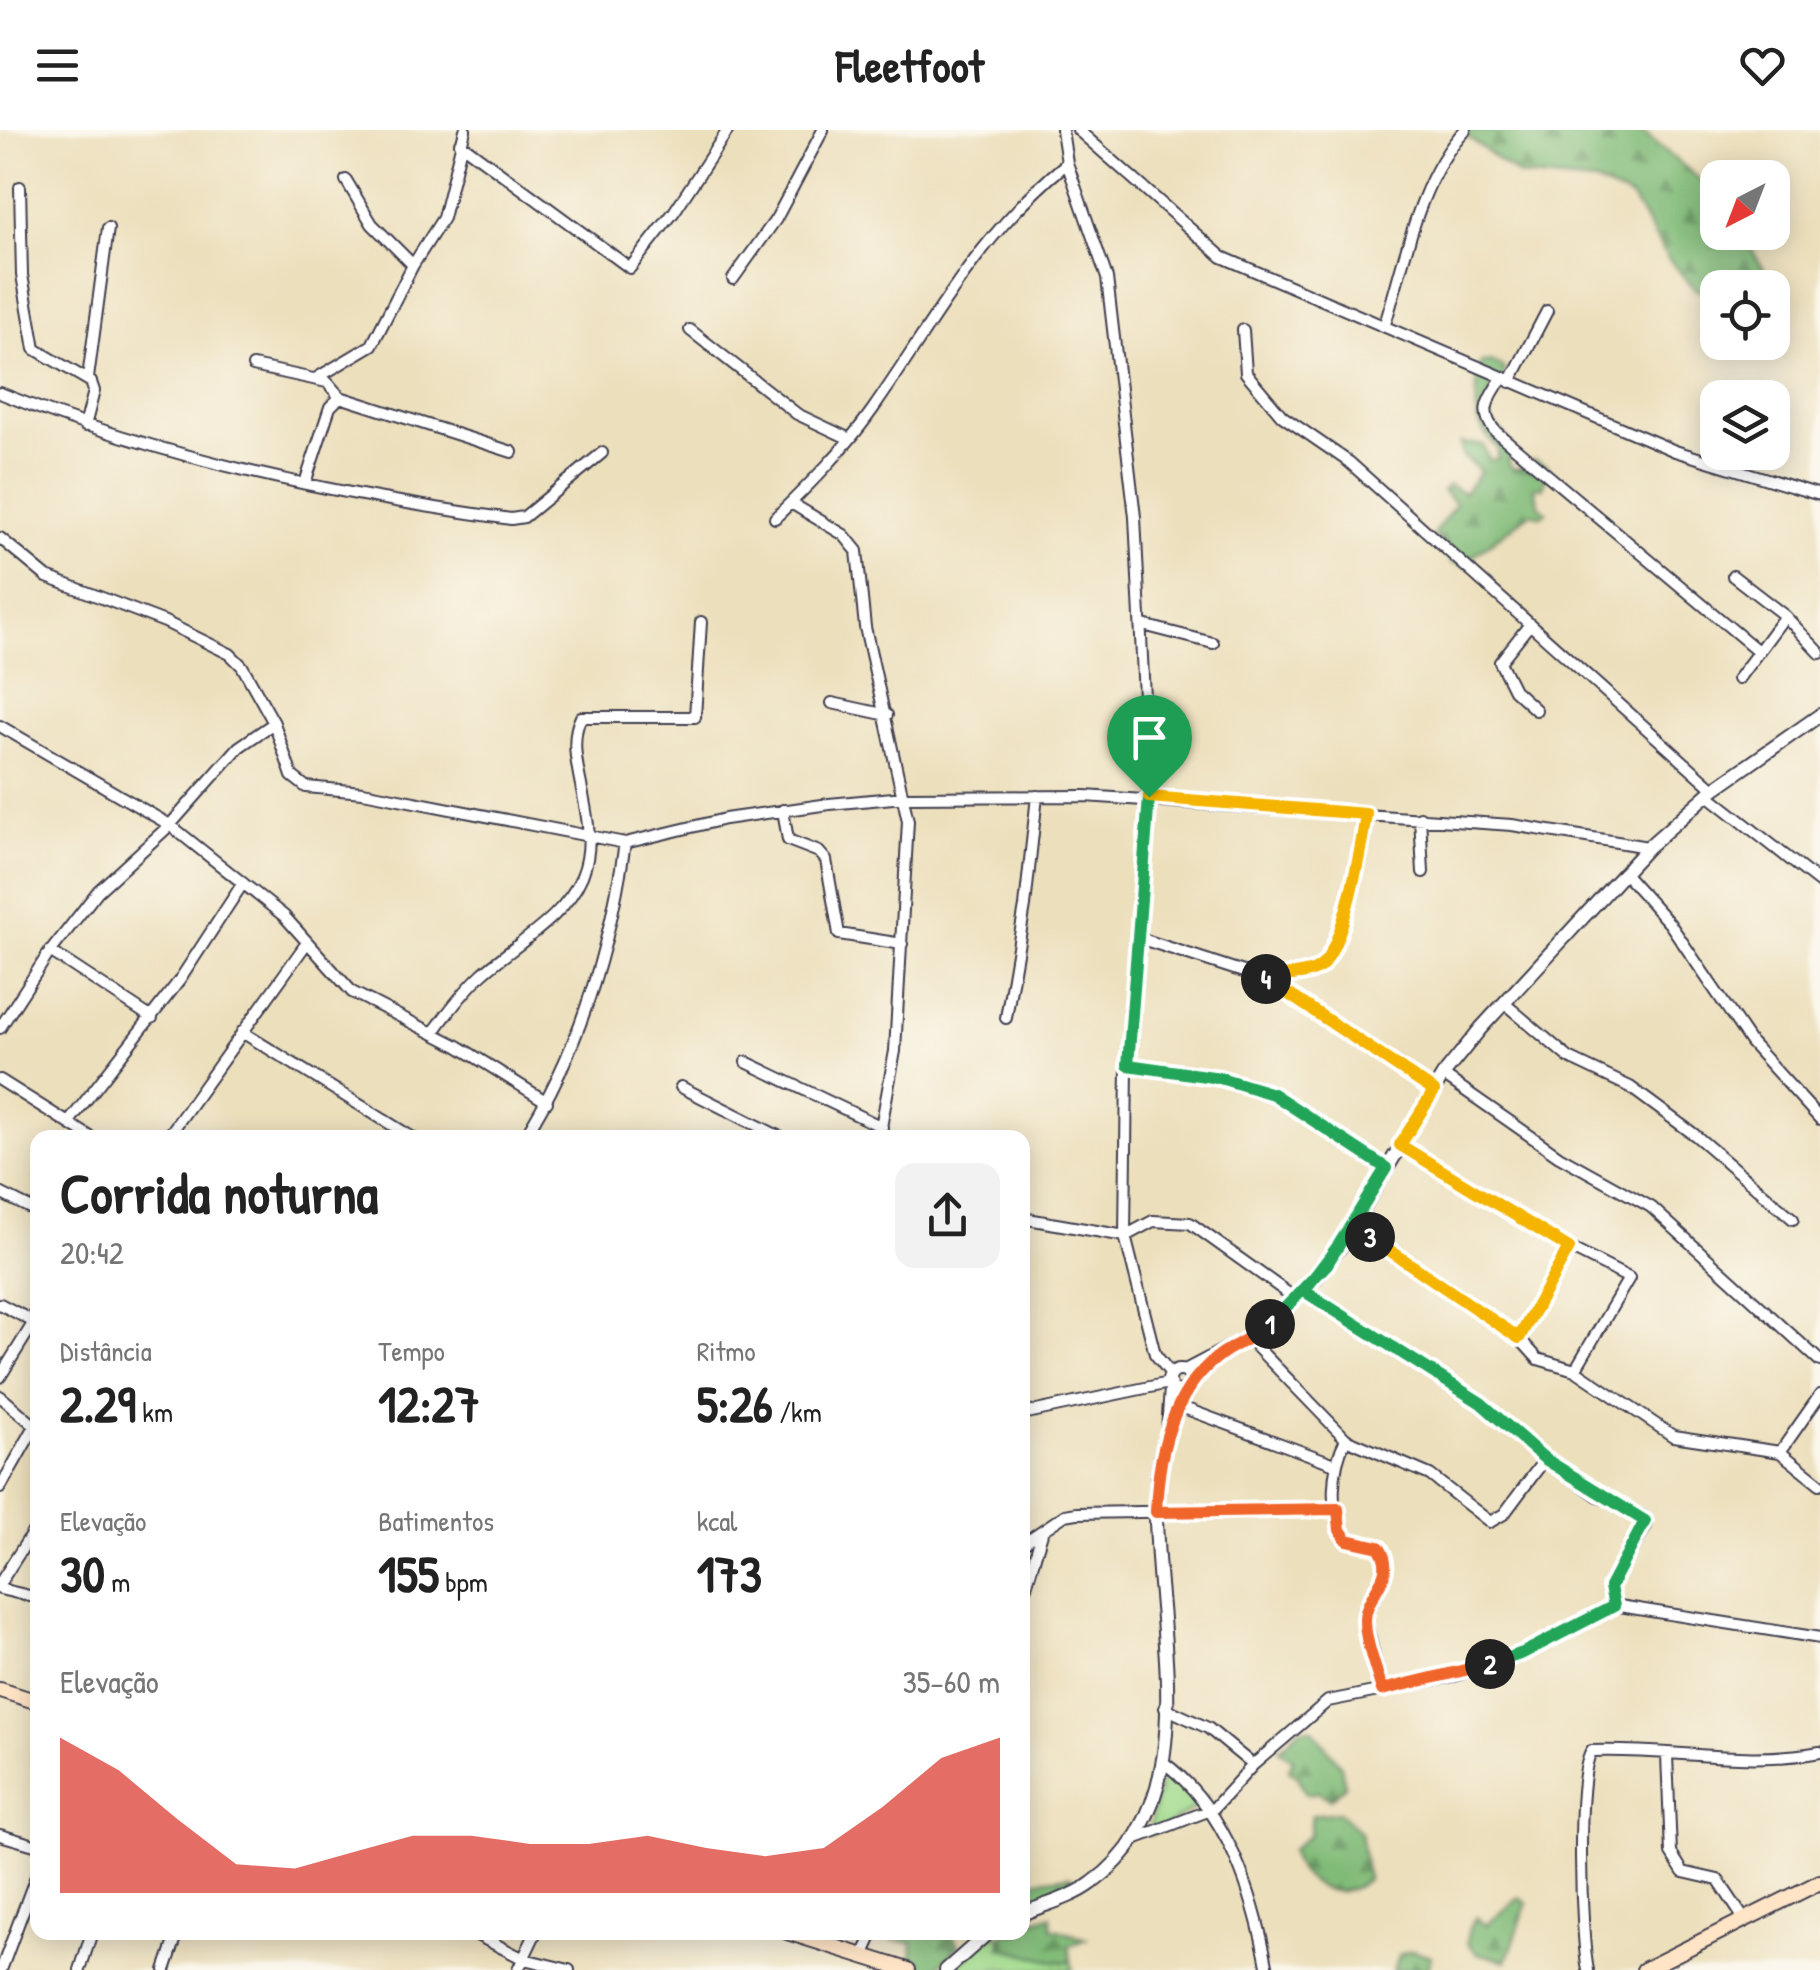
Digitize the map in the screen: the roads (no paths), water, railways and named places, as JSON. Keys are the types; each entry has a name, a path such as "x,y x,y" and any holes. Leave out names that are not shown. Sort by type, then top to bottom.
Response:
{"main road":[{"path":"0,1690 30,1699"},
{"path":"1644,1970 1820,1882"},
{"path":"812,1940 908,1970"}],"street":[{"path":"316,379 372,345 413,264 443,218 465,130"},
{"path":"460,143 630,268 674,212 728,130"},
{"path":"733,279 776,218 823,130"},
{"path":"1062,130 1067,163 1107,278 1143,625 1149,797 1128,1065 1124,1236 1157,1360 1178,1382 1180,1407 1168,1430"},
{"path":"1078,130 1222,257 1674,451 1820,495"},
{"path":"1385,324 1431,182 1464,130"},
{"path":"775,518 850,439 966,266 1031,193 1067,163"},
{"path":"346,180 372,224 413,264"},
{"path":"20,186 22,275 36,349 88,378"},
{"path":"85,426 94,392 88,378 108,228"},
{"path":"1547,311 1506,380 1485,405 1485,416 1495,431 1758,650"},
{"path":"690,330 784,406 850,439"},
{"path":"1243,330 1246,373 1282,416 1349,462 1711,792 1820,883"},
{"path":"253,366 327,382 340,397 512,452"},
{"path":"0,393 150,448 402,503 518,519 602,453"},
{"path":"305,483 332,403 340,397"},
{"path":"791,503 844,535 857,550 865,627 904,797 909,837 895,1051 881,1130"},
{"path":"0,538 48,577 165,622 230,654 242,666 274,722 292,776 306,786 363,792 625,843 783,810 904,797 1037,796 1149,797 1546,828 1648,847"},
{"path":"1733,576 1785,616 1820,653"},
{"path":"1738,679 1785,616"},
{"path":"432,1033 460,995 571,896 582,876 592,835 578,767 579,721 590,714 643,720 695,717 701,622"},
{"path":"1530,624 1500,662 1514,690 1536,710"},
{"path":"1143,625 1214,643"},
{"path":"832,704 887,715"},
{"path":"1030,1412 1178,1382 1249,1340 1300,1295 1353,1226 1444,1076 1504,1003 1648,847 1711,792 1820,715"},
{"path":"0,1028 50,952 116,872 170,826 239,747 274,722"},
{"path":"0,726 170,826 284,916 352,992 432,1033 547,1102"},
{"path":"1006,1018 1025,906 1037,796"},
{"path":"783,810 791,844 814,849 826,860 839,934 902,944"},
{"path":"1265,979 1310,972 1327,960 1356,876 1366,814"},
{"path":"1420,818 1424,872"},
{"path":"529,1130 547,1102 595,979 625,843"},
{"path":"1625,874 1670,924 1751,1043 1820,1119"},
{"path":"69,1122 152,1018 243,883"},
{"path":"1139,938 1265,979 1434,1091"},
{"path":"173,1130 306,944"},
{"path":"50,952 152,1018"},
{"path":"1504,1003 1569,1058 1630,1087 1686,1128 1793,1218"},
{"path":"242,1032 400,1130"},
{"path":"746,1062 877,1130"},
{"path":"1128,1065 1209,1076 1273,1094 1386,1168"},
{"path":"1444,1076 1558,1156 1651,1208 1820,1361"},
{"path":"0,1080 80,1130"},
{"path":"681,1086 766,1130"},
{"path":"1400,1145 1569,1248 1629,1278 1575,1370"},
{"path":"0,1193 30,1208"},
{"path":"1030,1219 1124,1236 1153,1221 1190,1223 1300,1295 1490,1409 1545,1459 1645,1521 1610,1587 1614,1606"},
{"path":"1353,1226 1519,1338 1538,1359 1575,1370 1673,1436 1780,1452 1820,1484"},
{"path":"1519,1338 1569,1248"},
{"path":"0,1304 30,1317"},
{"path":"0,1377 30,1330"},
{"path":"1249,1340 1346,1439 1430,1475 1490,1522 1504,1514 1545,1459"},
{"path":"1030,1911 1089,1886 1132,1840 1150,1806 1164,1762 1166,1708 1156,1512 1178,1382"},
{"path":"1780,1452 1820,1395"},
{"path":"0,1396 30,1421"},
{"path":"1180,1407 1335,1464"},
{"path":"0,1488 30,1436"},
{"path":"1346,1439 1335,1464 1340,1530 1347,1540 1379,1547 1384,1554 1384,1578 1365,1618 1382,1690"},
{"path":"1030,1539 1065,1516 1077,1514 1338,1509"},
{"path":"1030,1573 1042,1532"},
{"path":"30,1537 0,1586 30,1595"},
{"path":"1132,1840 1213,1810 1253,1766 1328,1702 1454,1676 1523,1653 1614,1606 1820,1638"},
{"path":"1166,1708 1208,1728 1253,1766"},
{"path":"1588,1970 1580,1922 1587,1757 1592,1752 1709,1752 1778,1760 1820,1752"},
{"path":"1667,1755 1670,1853 1683,1872 1718,1880 1744,1919"},
{"path":"1164,1762 1213,1810 1260,1926 1268,1970"},
{"path":"0,1835 30,1844"},
{"path":"1,1970 30,1893"},
{"path":"80,1970 89,1940"},
{"path":"166,1970 175,1940"},
{"path":"483,1940 521,1965 569,1970"},
{"path":"521,1965 532,1940"},
{"path":"863,1956 870,1940"},
{"path":"946,1970 981,1940"}]}
